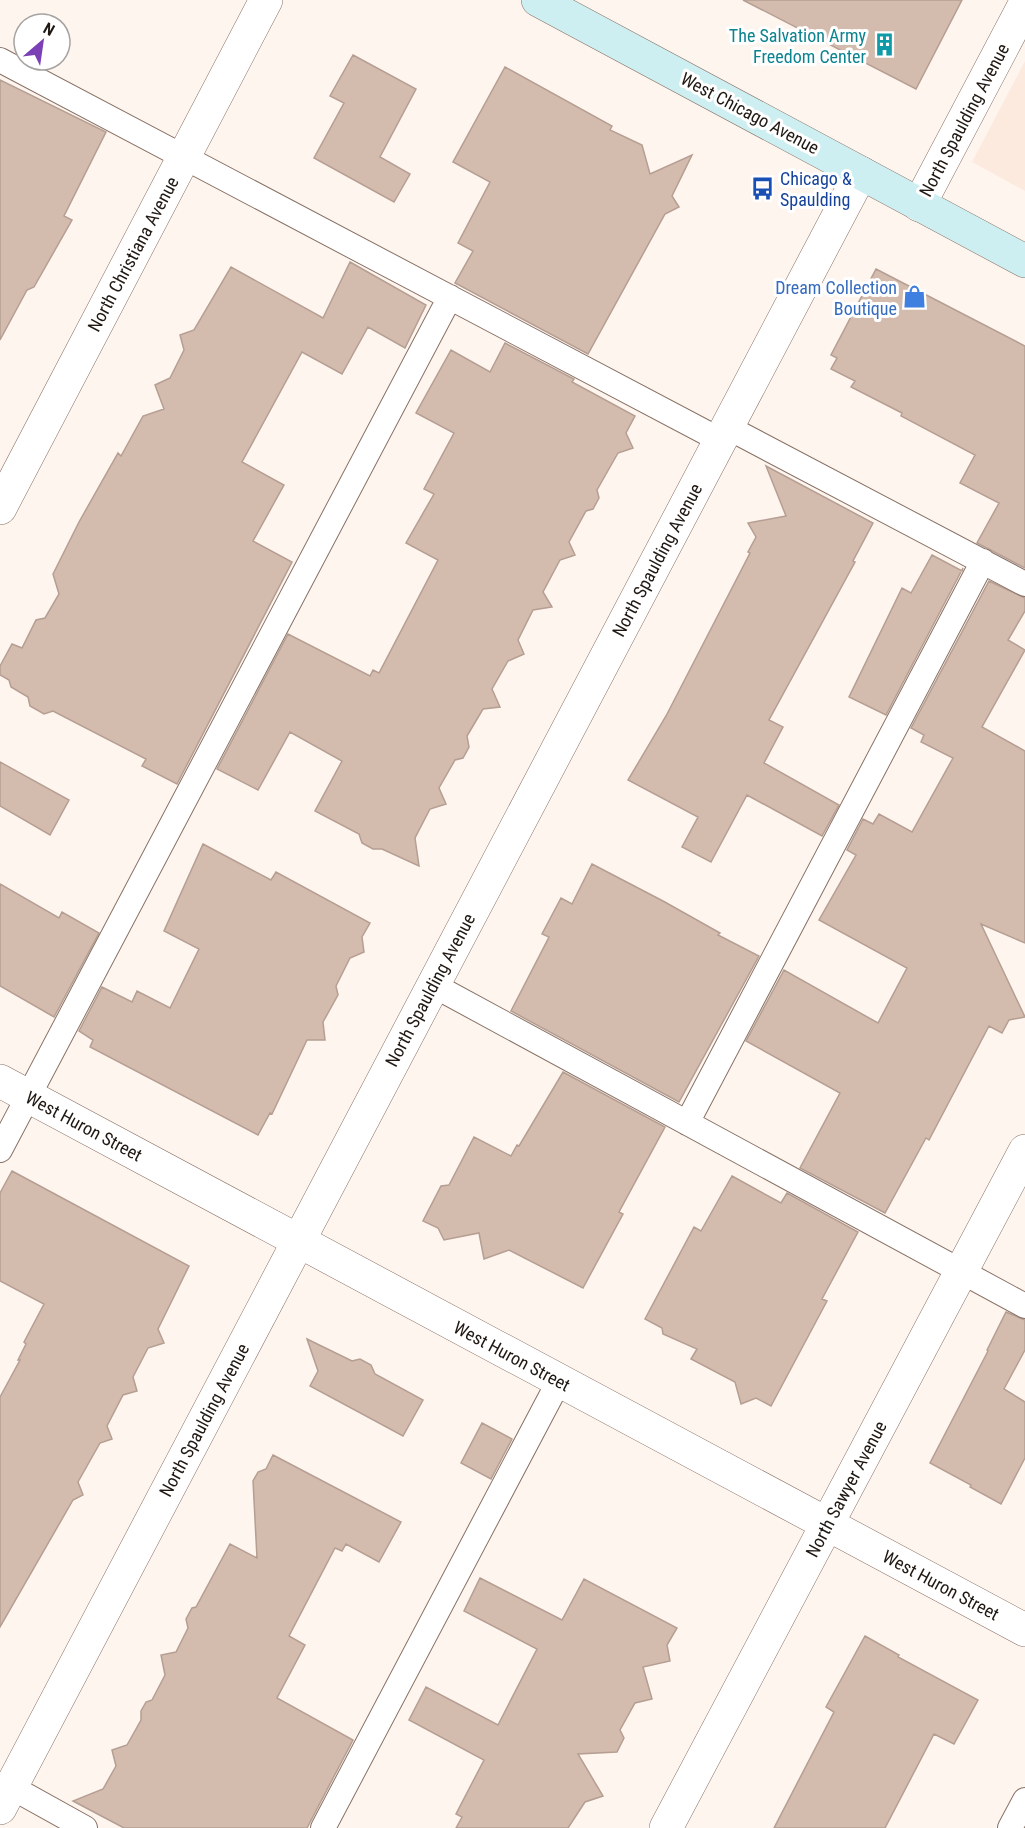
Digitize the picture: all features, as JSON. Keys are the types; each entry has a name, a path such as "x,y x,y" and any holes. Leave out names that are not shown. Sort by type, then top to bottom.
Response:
{"main road":[{"name":"West Chicago Avenue","path":"538,0 1025,261"}],"street":[{"name":"North Christiana Avenue","path":"0,508 266,0"},
{"name":"North Spaulding Avenue","path":"919,204 1025,4"},
{"name":"North Spaulding Avenue","path":"5,1798 861,173"},
{"name":"West Huron Street","path":"0,1081 1025,1630"},
{"name":"North Sawyer Avenue","path":"666,1828 1025,1151"}],"lane":[{"path":"0,60 450,297 983,561 1025,584"},
{"path":"0,1150 450,297"},
{"path":"687,1123 983,561"},
{"path":"433,985 1025,1306"},
{"path":"323,1828 559,1381"},
{"path":"5,1798 85,1828"},
{"path":"1010,1828 1025,1800"}],"shaded area":[{"path":"1025,61 1025,191 972,162"}],"building":[{"name":"The Salvation Army Freedom Center","path":"743,0 962,0 916,89"},
{"path":"353,55 416,89 380,157 410,174 394,202 314,158 344,103 330,96"},
{"path":"505,67 612,126 610,130 642,145 650,174 692,155 672,196 679,207 665,214 588,354 455,283 473,251 458,243 490,182 453,162"},
{"path":"0,80 106,132 64,216 72,220 34,287 27,290 0,340"},
{"path":"350,262 426,305 405,348 368,327 342,374 302,352 242,462 284,485 253,541 292,562 177,784 142,766 146,759 53,711 44,714 30,706 28,697 11,687 9,680 0,675 0,666 12,644 22,648 36,620 45,618 59,594 53,574 79,522 118,453 121,456 143,416 164,409 155,385 170,378 184,350 180,335 194,330 231,267 323,318"},
{"path":"876,269 1025,346 1025,568 977,543 999,503 960,483 975,455 851,387 855,381 831,369 837,358 831,355"},
{"path":"505,343 574,379 572,382 635,416 626,433 633,448 618,453 597,490 599,498 593,509 586,511 569,542 575,555 560,560 543,592 552,607 533,610 518,640 524,654 508,661 492,689 500,707 483,709 467,736 469,747 463,758 455,760 439,788 446,804 430,809 415,838 419,866 382,849 373,849 362,843 359,834 315,811 342,761 290,732 258,790 217,769 288,634 370,676 373,670 379,673 438,560 406,543 434,494 424,489 454,433 416,413 451,350 490,372"},
{"path":"766,466 873,523 853,561 855,562 769,720 783,727 764,763 839,805 822,836 747,795 711,862 682,847 698,817 628,780 666,716 750,553 748,552 756,537 748,523 786,516"},
{"path":"932,555 962,571 886,715 849,697 902,588 911,593"},
{"path":"989,581 1025,598 1025,611 1008,640 1025,650 982,727 1025,751 1025,943 981,924 1025,1017 1009,1020 1002,1033 989,1026 929,1140 926,1138 885,1213 800,1168 840,1093 746,1041 784,970 878,1023 907,968 819,920 856,855 847,850 863,819 873,824 879,814 912,832 953,758 921,742 924,735 911,728"},
{"path":"0,762 69,800 50,835 0,806"},
{"path":"203,844 271,880 276,872 370,923 362,937 364,952 350,958 336,986 338,995 323,1022 325,1040 307,1040 272,1114 270,1113 258,1135 90,1047 93,1040 79,1031 102,987 132,1002 137,991 170,1008 199,949 164,931"},
{"path":"592,864 663,901 720,933 718,935 759,956 679,1102 511,1011 549,937 542,934 561,898 572,904"},
{"path":"0,884 59,918 62,912 99,933 54,1017 0,986"},
{"path":"563,1072 665,1127 619,1212 623,1214 583,1288 509,1250 484,1259 479,1233 444,1240 438,1228 423,1221 441,1186 449,1185 474,1137 511,1156"},
{"path":"12,1171 189,1266 158,1329 164,1343 148,1348 133,1377 137,1391 123,1395 107,1426 112,1439 100,1443 78,1482 83,1495 73,1500 0,1627 0,1397 20,1360 18,1360 26,1344 24,1342 44,1304 0,1281 0,1193"},
{"path":"732,1176 781,1203 787,1193 858,1232 822,1299 827,1301 771,1406 756,1398 741,1404 735,1382 691,1359 697,1349 663,1334 662,1328 645,1319 694,1227 701,1231"},
{"path":"1006,1312 1025,1320 1025,1350 1004,1389 1025,1402 1025,1458 1001,1504 930,1463"},
{"path":"307,1339 352,1361 360,1359 371,1365 375,1374 423,1400 403,1436 310,1386 318,1371"},
{"path":"482,1423 512,1439 491,1479 461,1463"},
{"path":"273,1455 401,1522 379,1562 346,1544 342,1551 335,1548 289,1636 305,1645 277,1698 353,1740 307,1828 124,1828 73,1801 103,1789 116,1766 112,1750 127,1745 141,1720 141,1711 146,1702 152,1700 165,1675 161,1655 176,1652 188,1628 186,1619 192,1608 196,1607 230,1544 257,1558 253,1481 258,1472 266,1469"},
{"path":"480,1578 562,1620 584,1579 677,1628 667,1645 670,1661 643,1667 652,1699 635,1703 620,1730 624,1738 617,1752 578,1754 603,1796 585,1802 568,1828 456,1828 462,1817 456,1814 484,1760 409,1720 426,1687 498,1725 537,1649 464,1611"},
{"path":"865,1636 899,1655 898,1657 978,1700 954,1744 934,1734 885,1828 774,1828 834,1712 826,1707"}],"place":[{"name":"The Salvation Army Freedom Center","path":"884,45"},
{"name":"Chicago & Spaulding","path":"762,188"},
{"name":"Dream Collection Boutique","path":"915,297"}]}
